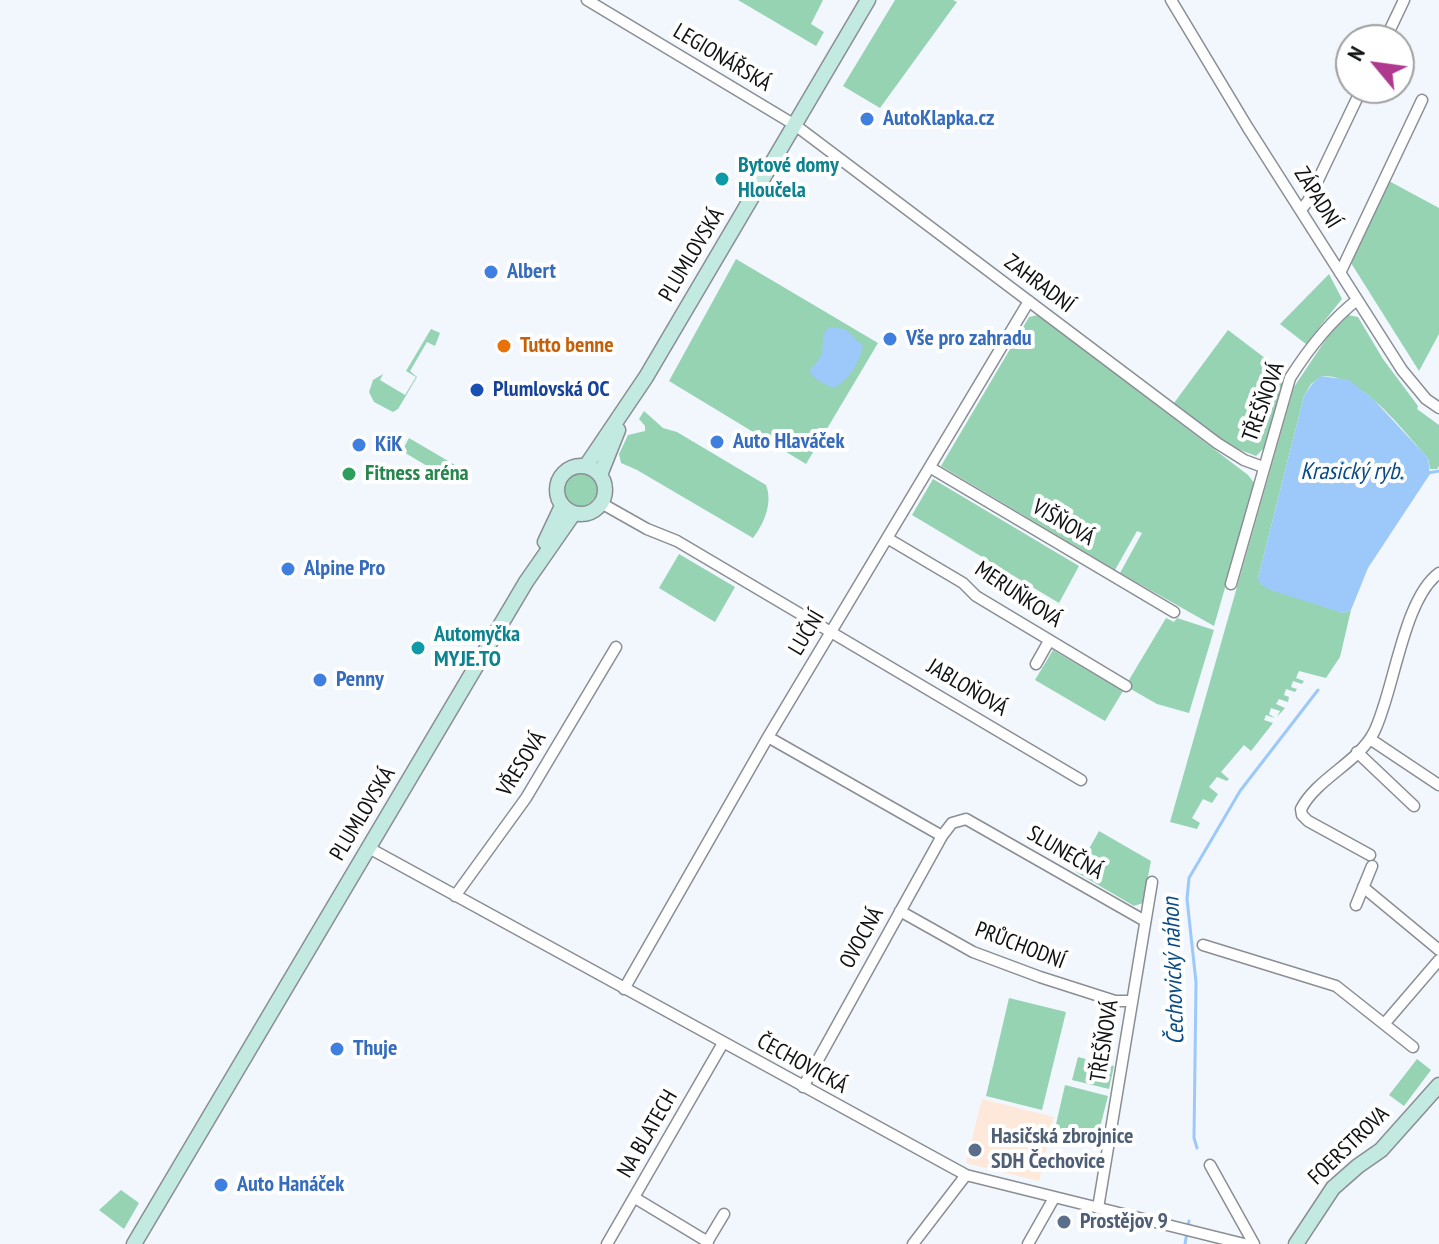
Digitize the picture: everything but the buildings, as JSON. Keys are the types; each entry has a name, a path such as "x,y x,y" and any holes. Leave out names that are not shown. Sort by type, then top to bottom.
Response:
{"main road":[{"name":"PLUMLOVSKÁ","path":"134,1244 568,510 556,491 559,478 570,467 586,466 627,407 868,0"},
{"name":"PLUMLOVSKÁ","path":"601,503 605,489 600,475 627,407"},
{"path":"586,466 600,475"},
{"path":"568,510 589,513 601,503"},
{"name":"FOERSTROVA","path":"1296,1244 1333,1188 1381,1150 1439,1085"}],"street":[{"name":"LEGIONÁŘSKÁ","path":"587,0 795,125"},
{"name":"ZÁPADNÍ","path":"1171,0 1412,385 1439,408"},
{"path":"1393,24 1404,0"},
{"path":"1340,273 1422,100"},
{"path":"1301,210 1354,104"},
{"name":"ZAHRADNÍ","path":"795,125 1217,443 1244,460 1263,467"},
{"name":"TŘEŠŇOVÁ","path":"1231,584 1290,378 1335,318 1357,300"},
{"name":"LUČNÍ","path":"624,989 768,737 1029,301"},
{"name":"VIŠŇOVÁ","path":"931,468 1174,612"},
{"path":"601,503 647,529 673,539 831,631"},
{"name":"MERUŇKOVÁ","path":"887,538 963,583 976,596 1126,686"},
{"path":"1356,905 1371,860 1308,821 1301,812 1304,803 1370,739 1420,597 1439,573"},
{"name":"JABLOŇOVÁ","path":"831,631 1081,780"},
{"path":"1036,664 1049,641"},
{"name":"VŘESOVÁ","path":"455,896 526,798 616,647"},
{"path":"768,737 942,836"},
{"path":"1370,739 1439,785"},
{"path":"1357,752 1414,806"},
{"name":"OVOCNÁ","path":"803,1087 942,836 952,823 966,819"},
{"name":"SLUNEČNÁ","path":"966,819 1145,921"},
{"name":"ČECHOVICKÁ","path":"369,848 966,1175 1244,1244"},
{"name":"TŘEŠŇOVÁ","path":"1098,1208 1152,882"},
{"path":"1363,887 1439,950"},
{"name":"PRŮCHODNÍ","path":"900,911 990,959 1115,1001 1131,1001"},
{"path":"1203,945 1336,986 1413,1047"},
{"path":"1385,1023 1439,960"},
{"name":"NA BLATECH","path":"607,1244 723,1043"},
{"path":"1210,1165 1254,1244"},
{"path":"913,1244 966,1175"},
{"path":"635,1198 707,1243 724,1214"},
{"path":"1028,1244 1054,1198"}],"shaded area":[{"path":"982,1099 1054,1117 1039,1181 966,1163"}],"green space":[{"path":"738,0 823,0 811,24 824,32 816,46"},
{"path":"895,0 957,2 880,108 843,86"},
{"path":"1389,181 1439,208 1439,334 1419,371 1351,263 1362,232"},
{"path":"736,259 878,343 806,464 669,381"},
{"path":"1329,274 1342,299 1306,344 1280,324"},
{"path":"1038,315 1248,475 1255,484 1214,626 1120,573 1142,533 1137,531 1115,570 941,466 1029,317"},
{"path":"1348,315 1358,317 1383,359 1418,406 1417,409 1439,425 1439,466 1430,469 1428,458 1394,419 1352,384 1322,376 1311,384 1304,396 1258,578 1343,613 1351,610 1340,657 1326,678 1299,671 1296,678 1304,681 1302,684 1293,681 1291,687 1297,689 1295,692 1286,689 1284,695 1289,697 1288,702 1279,699 1276,704 1285,708 1277,717 1280,711 1271,708 1269,714 1275,718 1266,715 1264,720 1273,723 1251,751 1244,745 1221,772 1229,779 1227,781 1217,777 1209,787 1218,794 1212,803 1203,799 1192,818 1200,823 1197,829 1170,822 1294,387 1338,321"},
{"path":"431,329 440,333 435,346 427,342 410,371 417,377 398,409 393,412 374,402 369,392 373,380 383,374 380,380 405,395 416,377 406,371"},
{"path":"1228,330 1286,374 1265,447 1256,456 1227,445 1174,403"},
{"path":"644,411 663,428 677,432 766,485 766,513 753,538 621,463 619,454 628,435 645,431 639,419"},
{"path":"409,438 455,465 459,472 456,478 449,479 402,451"},
{"path":"580,472 592,477 597,489 592,501 580,506 568,501 563,489 568,477"},
{"path":"933,479 1079,566 1059,603 912,515"},
{"path":"679,554 735,587 715,622 659,588"},
{"path":"1166,618 1174,622 1177,618 1214,630 1189,713 1157,704 1129,688 1129,680"},
{"path":"1053,650 1123,691 1105,721 1035,680"},
{"path":"1099,831 1151,861 1143,903 1134,906 1076,872"},
{"path":"1009,998 1066,1012 1042,1110 986,1096"},
{"path":"1078,1057 1114,1066 1109,1089 1072,1080"},
{"path":"1417,1059 1431,1070 1404,1106 1389,1095"},
{"path":"1065,1085 1108,1096 1096,1143 1054,1133"},
{"path":"121,1190 139,1203 124,1229 99,1210"}],"water":[{"path":"829,327 845,329 863,346 852,370 844,381 833,388 817,380 809,371 821,355 823,335"},
{"name":"Krasický ryb.","path":"1321,376 1349,380 1374,400 1428,458 1430,474 1368,568 1351,610 1343,613 1270,590 1260,584 1258,578 1304,396"}],"waterway":[{"name":"Čechovický náhon","path":"1428,473 1439,471"},
{"name":"Čechovický náhon","path":"1197,1148 1194,1138 1196,982 1187,899 1189,878 1240,791 1318,690"},
{"name":"Čechovický náhon","path":"1185,1244 1189,1221"}],"place":[{"name":"AutoKlapka.cz","path":"867,119"},
{"name":"Bytové domy Hloučela","path":"722,179"},
{"name":"Albert","path":"491,272"},
{"name":"Vše pro zahradu","path":"890,339"},
{"name":"Tutto benne","path":"504,346"},
{"name":"Plumlovská OC","path":"477,390"},
{"name":"Auto Hlaváček","path":"717,442"},
{"name":"KiK","path":"359,445"},
{"name":"Fitness aréna","path":"349,474"},
{"name":"Alpine Pro","path":"288,569"},
{"name":"Automyčka MYJE.TO","path":"418,648"},
{"name":"Penny","path":"320,680"},
{"name":"Thuje","path":"337,1049"},
{"name":"Hasičská zbrojnice SDH Čechovice","path":"975,1150"},
{"name":"Auto Hanáček","path":"221,1185"},
{"name":"Prostějov 9","path":"1064,1222"}]}
